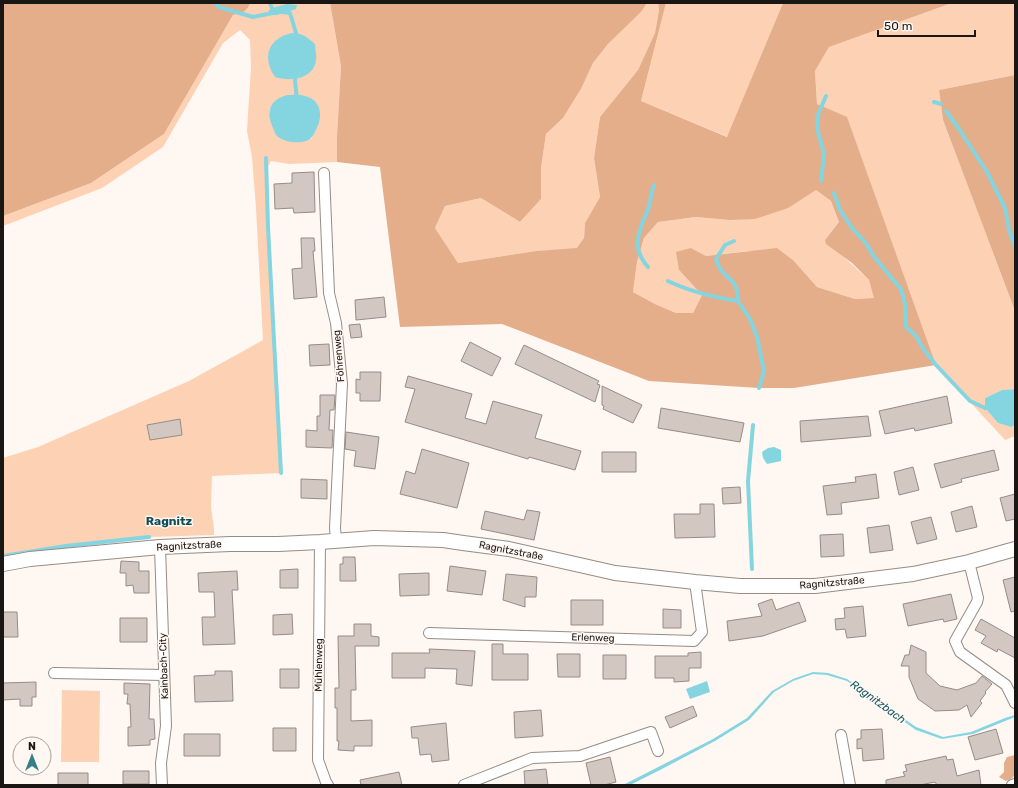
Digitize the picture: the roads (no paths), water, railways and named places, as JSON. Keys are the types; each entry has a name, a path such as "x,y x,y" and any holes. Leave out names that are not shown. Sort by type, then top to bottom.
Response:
{"main road":[{"name":"Ragnitzstraße","path":"3,564 30,559 160,547 230,544 278,544 374,538 442,540 509,549 615,573 695,582 740,586 815,586 912,574 969,562 1015,549"}],"street":[{"name":"Föhrenweg","path":"324,173 329,293 336,323 342,384 335,528 336,540"},
{"name":"Mühlenweg","path":"320,542 318,760 328,785"},
{"name":"Kainbach-City","path":"160,547 166,726 161,763 162,785"},
{"path":"969,562 978,598 958,634 955,641 956,645 960,652 1006,685 1015,703"},
{"name":"Erlenweg","path":"429,633 694,641 702,632 695,582"},
{"path":"54,673 164,674"},
{"path":"464,785 532,758 580,756 650,732 658,750"},
{"path":"841,735 850,785"}],"water":[{"path":"287,4 297,5 296,9 277,15 270,15 269,10"},
{"path":"293,33 303,35 315,44 316,58 314,66 311,71 300,78 287,79 275,77 269,62 268,55 270,49 273,43 278,39"},
{"path":"287,95 298,95 311,98 318,105 320,110 320,120 316,131 311,138 304,142 289,142 280,138 275,133 271,122 269,111 273,103 281,97"},
{"path":"1015,389 1015,425 1011,427 998,423 985,408 985,398 1002,390"},
{"path":"774,447 781,450 781,461 767,464 763,458 762,452 768,448"},
{"name":"Ragnitzbach","path":"813,672 828,673 847,679 916,727 943,737 971,732 1005,718 1015,715 1015,717 973,734 942,739 916,730 847,681 827,675 813,674 793,681 774,692 749,720 715,741 630,785 623,785 713,739 747,718 772,691 793,679"},
{"path":"707,681 710,692 690,699 686,689"}],"waterway":[{"path":"215,3 219,7 253,17 273,13"},
{"path":"270,3 274,13"},
{"path":"283,12 290,13 296,38"},
{"path":"296,75 295,81 297,99"},
{"path":"821,181 824,154 818,132 817,117 826,96"},
{"path":"934,102 941,104"},
{"path":"946,111 987,172 1005,208 1009,230 1015,247"},
{"path":"266,158 268,227 281,473"},
{"path":"648,267 640,256 638,250 638,240 649,208 654,185"},
{"path":"834,193 840,210 852,228 865,242 875,258 901,289 905,304 906,327 916,336 924,350 936,365 970,401 985,408 989,408"},
{"path":"734,241 725,245 716,259 720,269 734,284 738,293 738,301"},
{"path":"668,281 702,294 738,301 750,319 757,337 764,371 759,388"},
{"path":"752,569 748,481 753,425"},
{"path":"3,556 66,546 149,537"}],"district":[{"name":"Ragnitz","path":"169,521"}]}
